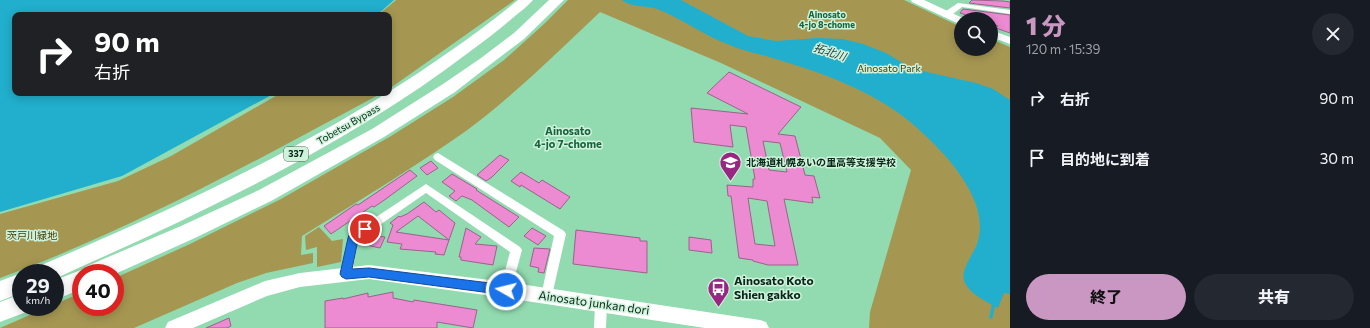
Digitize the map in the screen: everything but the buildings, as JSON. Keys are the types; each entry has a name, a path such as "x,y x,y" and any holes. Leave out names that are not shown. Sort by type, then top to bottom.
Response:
{"highway":[{"name":"Tobetsu Bypass","path":"64,265 101,249 257,174 365,115 467,48 526,0"},
{"name":"337","path":"115,264 188,232 266,195 378,133 450,88 519,36 556,0"},
{"path":"0,291 12,286"},
{"path":"0,312 12,307"}],"street":[{"path":"916,0 954,18"},
{"path":"946,15 961,5 1010,12"},
{"path":"998,36 1010,41"},
{"path":"438,157 560,234 548,296"},
{"path":"346,274 353,238 426,188 516,250 506,290"},
{"name":"Ainosato junkan dori","path":"174,328 265,289 300,280 369,272 548,296 760,328"},
{"path":"600,328 601,304"}],"green space":[{"path":"396,0 515,0 392,87 392,12 382,12"},
{"name":"Ainosato Park","path":"568,0 904,0 954,24 954,56 998,56 998,42 1010,47 1010,328 869,328 870,312 911,170 880,138 721,63 600,12 518,88 466,131 405,172 302,236 301,255 313,253 313,263 266,273 237,283 134,328 0,328 27,316 64,316 64,300 72,297 72,316 124,316 124,274 190,244 281,199 391,136 453,97 504,60"},
{"name":"茨戸川緑地","path":"276,96 376,96 241,168 146,216 36,264 12,264 12,273 0,278 0,214 118,181 171,156"},
{"path":"319,227 332,241 343,239 341,262 317,267 317,247 306,250 305,236"}],"water":[{"path":"0,0 394,0 380,12 12,12 12,96 269,96 122,176 0,212"},
{"path":"622,0 681,0 748,36 776,41 818,38 843,39 863,44 886,53 913,69 976,83 993,89 1010,100 1010,294 1004,293 998,308 975,295 965,283 965,268 977,244 980,227 977,209 971,192 961,175 935,145 909,121 879,100 846,84 793,64 745,51 709,36 657,9 626,3"}],"waterway":[{"name":"拓北川","path":"991,317 994,303"}],"place":[{"name":"北海道札幌あいの里高等支援学校","path":"731,182"},
{"name":"Ainosato Koto Shien gakko","path":"718,308"}],"district":[{"name":"Ainosato 4-jo 8-chome","path":"827,20"},
{"name":"Ainosato 4-jo 7-chome","path":"568,137"}],"route":[{"path":"365,229 353,238 346,274 369,272 506,290"}]}
